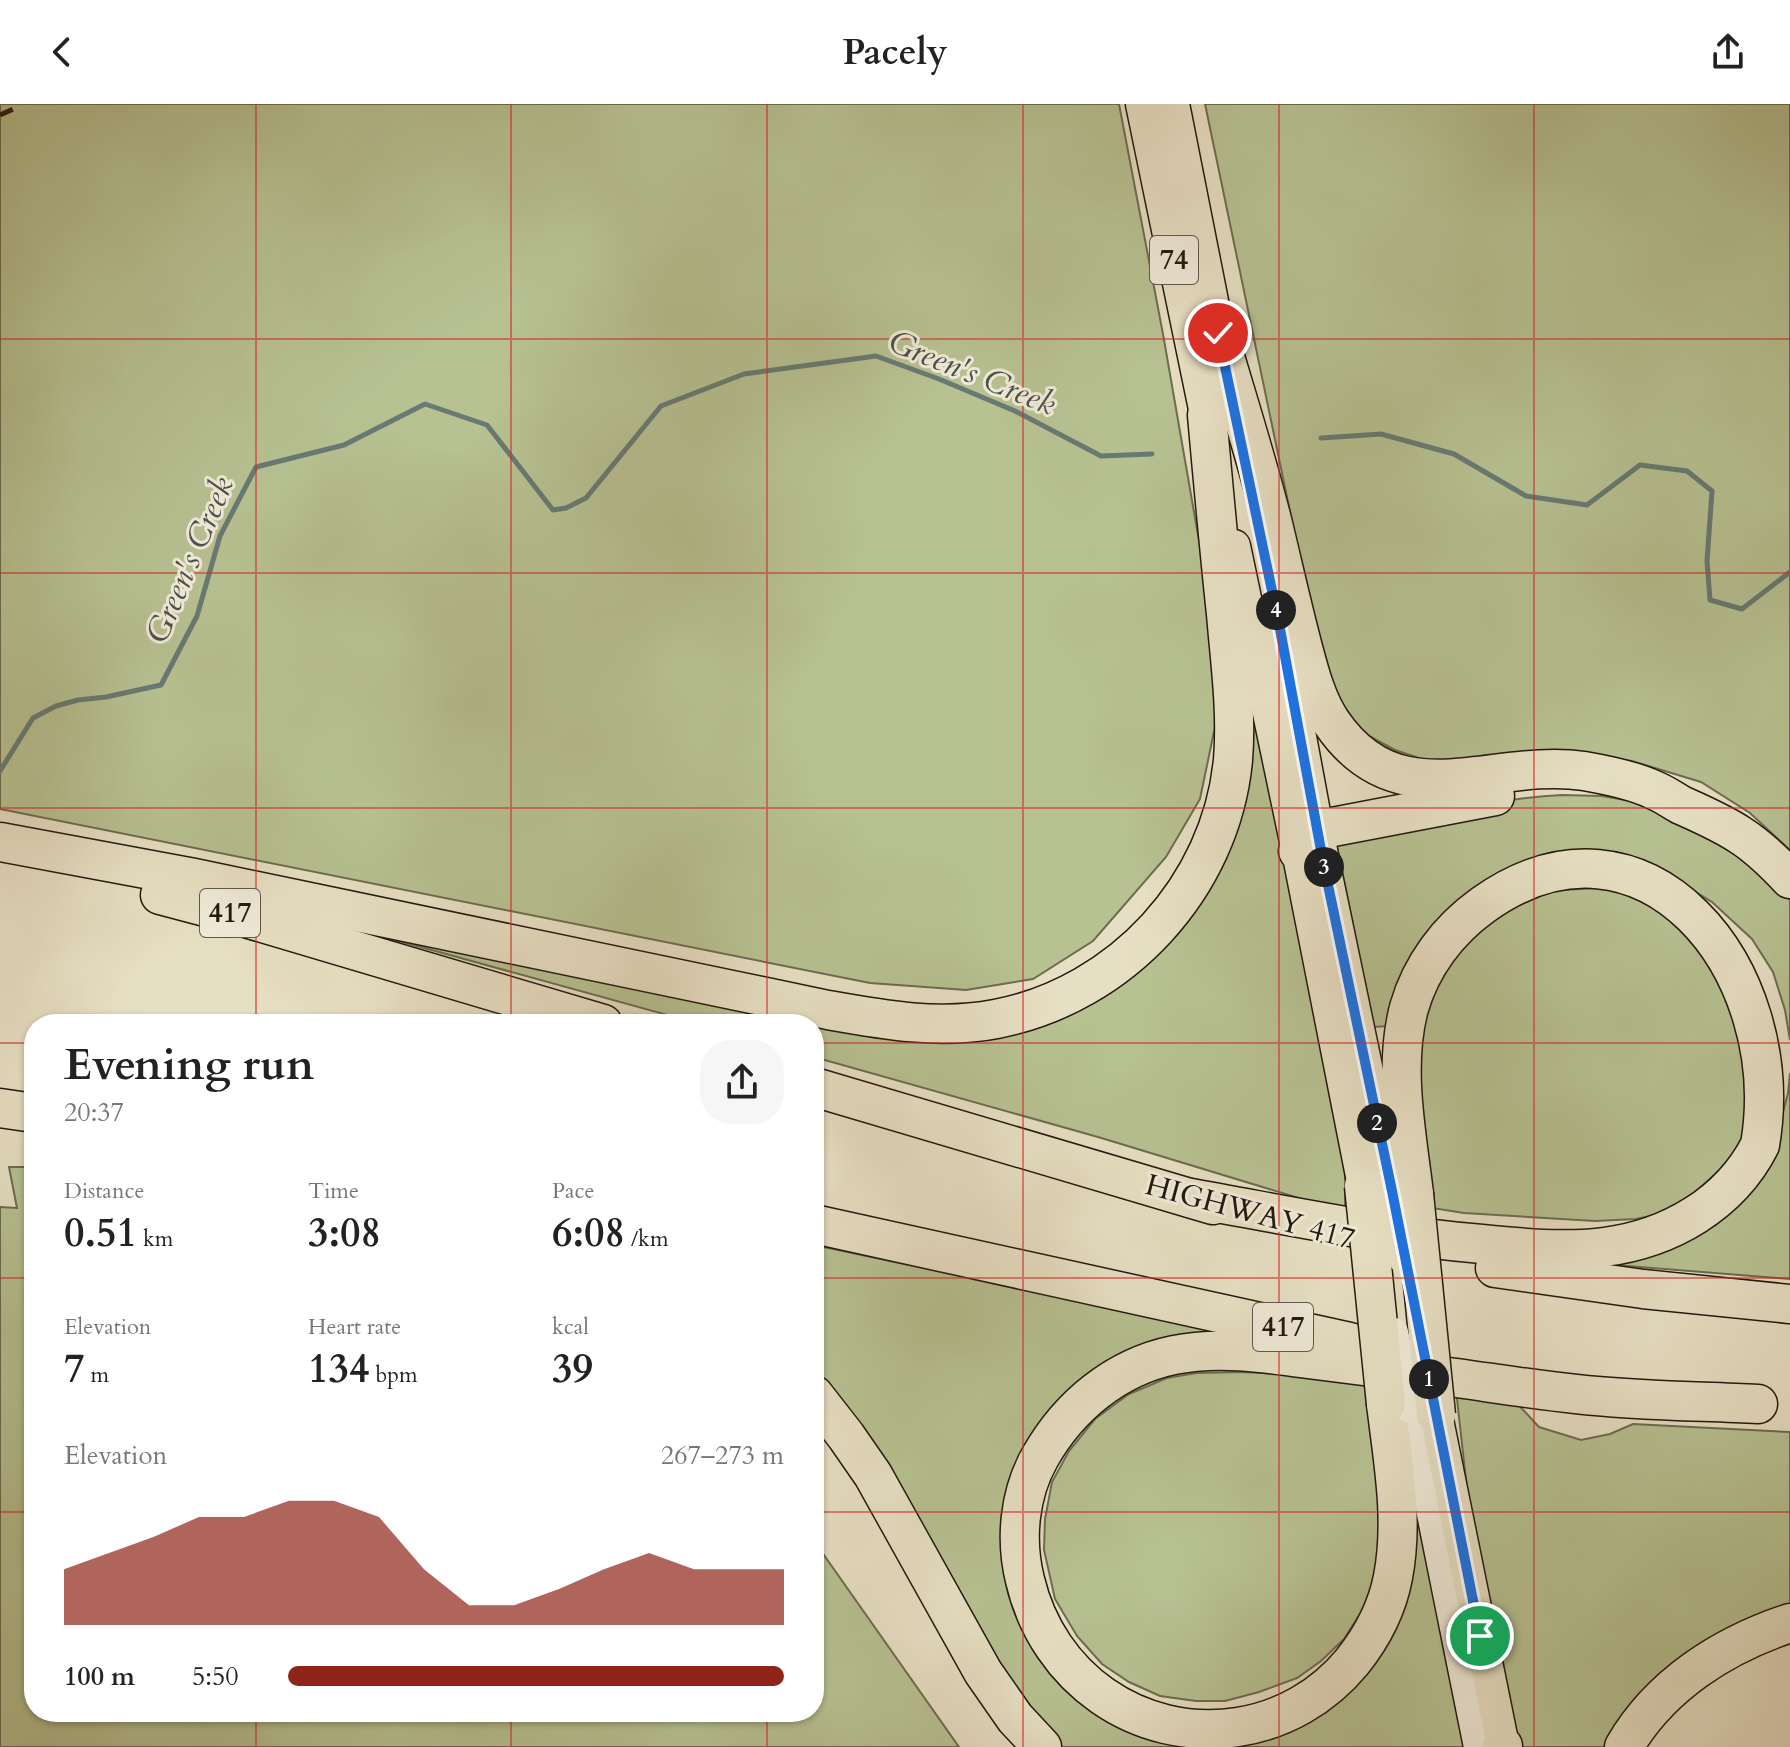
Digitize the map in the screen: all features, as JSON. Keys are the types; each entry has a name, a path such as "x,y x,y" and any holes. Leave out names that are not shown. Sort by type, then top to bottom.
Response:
{"highway":[{"path":"1218,333 1271,516 1309,668 1320,701 1347,742 1369,760 1405,776 1444,780 1564,769 1626,780 1654,790 1742,836 1765,853 1790,879"},
{"path":"0,842 194,878 892,1021 918,1024 969,1022 996,1019 1045,1005 1089,984 1128,956 1159,927 1196,877 1222,815 1233,760 1233,705 1207,415"},
{"path":"1308,841 1518,791 1550,787 1611,789 1679,804"},
{"name":"417","path":"0,857 239,916 569,1014"},
{"path":"1190,1198 1435,1240 1513,1247 1555,1249 1608,1246 1676,1227 1713,1204 1727,1191 1755,1155 1767,1132 1781,1068 1779,1027 1767,983 1754,959 1709,909 1666,884 1619,871 1592,869 1542,876 1496,896 1461,922 1443,941 1429,963 1410,1006 1403,1053 1403,1079 1390,1191 1411,1409 1397,1507 1398,1532 1393,1577 1377,1626 1354,1659 1328,1686 1302,1705 1278,1717 1256,1724 1206,1730 1180,1728 1135,1715 1097,1693 1065,1662 1051,1642 1027,1590 1019,1538 1027,1485 1049,1442 1085,1399 1127,1372 1174,1355 1237,1352 1288,1356 1579,1395 1774,1405"},
{"name":"HIGHWAY 417","path":"824,1090 1281,1224 1436,1259 1643,1289 1790,1304"},
{"path":"0,1100 24,1101"},
{"path":"0,1108 24,1112"},
{"path":"1390,1191 1411,1409"},
{"name":"417","path":"824,1226 1362,1345 1536,1374 1774,1405"},
{"path":"824,1408 853,1445 886,1497 983,1672 1015,1718 1042,1747"},
{"path":"1624,1747 1633,1731 1690,1673 1732,1646 1790,1623"}],"main road":[{"name":"74","path":"1142,104 1207,415 1390,1191"},
{"name":"74","path":"1173,104 1280,629 1308,841"},
{"path":"1411,1409 1503,1747"},
{"path":"1411,1409 1478,1747"}],"green space":[{"path":"0,104 1119,104 1202,558 1214,653 1216,722 1200,799 1166,857 1093,941 1033,979 966,990 870,983 0,809"},
{"path":"1205,104 1790,104 1790,850 1750,813 1701,782 1632,761 1556,751 1458,761 1425,760 1395,750 1358,730 1338,700 1311,612"},
{"path":"1252,688 1345,1158 1345,1212 1098,1137 824,1060 824,1014 664,1014 312,917 958,1032 1148,953"},
{"path":"1562,795 1602,796 1643,803 1708,830 1777,885 1790,900 1790,1040 1785,1010 1773,972 1752,939 1712,902 1676,880 1640,867 1517,877 1388,1026 1374,1027 1335,837 1476,805"},
{"path":"1610,887 1666,902 1751,996 1745,1138 1722,1168 1692,1195 1664,1213 1636,1219 1595,1221 1464,1213 1432,1208 1422,1121 1420,1053 1424,1010 1444,967 1503,912 1536,892"},
{"path":"1790,1073 1790,1279 1602,1264 1776,1138"},
{"path":"9,1167 24,1167 24,1722 824,1722 824,1555 959,1747 0,1747 0,1207 17,1208"},
{"path":"824,1247 1209,1328 1208,1343 1052,1418 1018,1597 1149,1729 1336,1693 1416,1509 1467,1747 1056,1747 1047,1739 824,1397"},
{"path":"1196,1373 1367,1378 1390,1538 1365,1606 1344,1639 1297,1678 1225,1701 1160,1696 1129,1682 1102,1664 1077,1636 1055,1599 1044,1550 1045,1519 1052,1482 1069,1451 1095,1419 1129,1394 1167,1378"},
{"path":"1456,1390 1514,1400 1539,1427 1581,1440 1610,1434 1633,1424 1790,1432 1790,1611 1613,1747 1518,1747 1467,1489"}],"waterway":[{"name":"Green's Creek","path":"0,771 33,718 56,706 78,700 161,685 197,616 220,536 256,467 344,445 425,404 487,425 553,510 566,508 586,498 661,406 744,374 876,356 1015,411 1101,456 1152,454"},
{"name":"Green's Creek","path":"1321,438 1381,434 1454,454 1526,496 1587,505 1640,465 1687,471 1712,491 1707,561 1710,600 1742,609 1790,572"}],"railway":[{"path":"0,115 24,104"}],"route":[{"path":"1218,333 1280,629 1323,861 1480,1636"}]}
